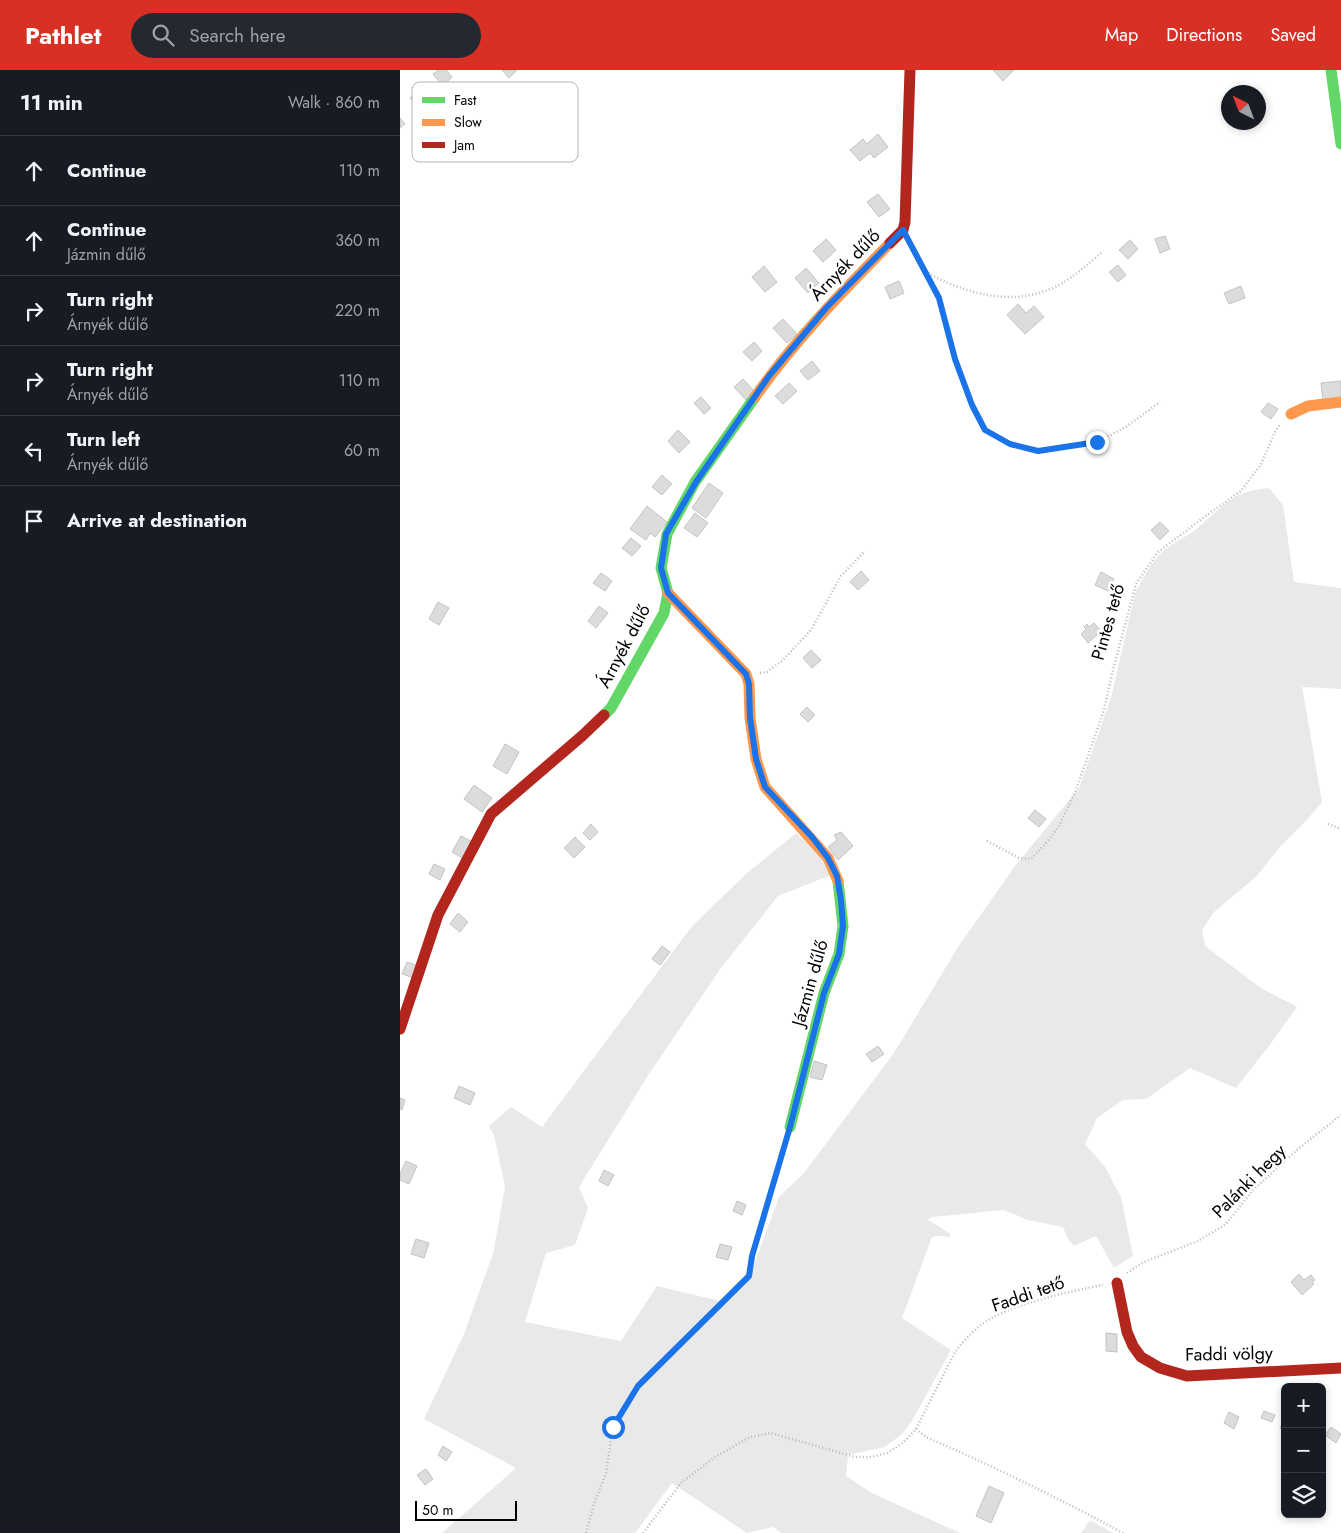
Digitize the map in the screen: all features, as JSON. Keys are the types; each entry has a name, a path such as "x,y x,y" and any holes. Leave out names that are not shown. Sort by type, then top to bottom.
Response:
{"street":[{"name":"Árnyék dűlő","path":"400,1029 438,915 491,814 582,736 611,708 664,612 668,593 661,568 666,534 696,482 769,376 826,308 903,230 910,70"},
{"path":"1331,70 1341,144"},
{"path":"1291,414 1308,406 1341,402"},
{"path":"668,593 746,674"},
{"name":"Jázmin dűlő","path":"746,674 749,684 750,718 756,759 765,787 812,837 828,858 837,876 841,900 843,926 839,954 824,993 790,1127"},
{"name":"Faddi völgy","path":"1117,1283 1127,1332 1133,1346 1141,1357 1160,1368 1187,1376 1341,1368"}],"path":[{"name":"Árnyék dűlő","path":"903,230 939,298 955,359 972,405 985,430 1010,444 1038,451 1069,447 1097,442 1126,427 1160,402"},
{"path":"922,267 950,284 993,297 1027,296 1068,281 1101,253"},
{"name":"Pintes tető","path":"987,841 1019,858 1031,859 1059,826 1076,790 1104,710 1136,584 1158,552 1242,491 1261,464 1276,430 1291,414"},
{"path":"746,674 767,672 793,650 811,630 841,576 865,551"},
{"path":"1328,824 1341,829"},
{"name":"Palánki hegy","path":"1117,1283 1131,1269 1198,1241 1226,1224 1253,1190 1298,1149 1341,1115"},
{"path":"586,1533 593,1507 606,1473 613,1427 638,1386 749,1276 752,1256 790,1127"},
{"name":"Faddi tető","path":"643,1533 681,1483 715,1457 750,1437 772,1432 855,1457 871,1457 887,1453 903,1443 916,1429 954,1354 961,1344 982,1324 1015,1308 1080,1289 1117,1283"},
{"path":"916,1429 926,1436 1054,1496 1123,1533"}],"shaded area":[{"path":"1269,488 1283,505 1294,582 1341,588 1341,689 1302,687 1322,802 1280,847 1256,877 1214,912 1202,930 1205,946 1261,988 1297,1007 1236,1088 1190,1068 1146,1099 1123,1100 1097,1118 1085,1144 1105,1167 1121,1197 1133,1256 1114,1268 1096,1236 1074,1246 1068,1239 1063,1227 1028,1220 1004,1210 932,1217 928,1220 951,1234 950,1237 932,1237 902,1318 951,1350 912,1421 902,1434 885,1447 848,1455 846,1476 872,1493 960,1533 781,1533 773,1527 747,1533 672,1483 635,1533 442,1533 516,1468 424,1419 464,1334 493,1254 505,1187 494,1135 489,1126 511,1107 542,1127 692,926 746,874 796,833 816,850 831,875 778,896 721,968 649,1074 579,1187 588,1208 575,1245 546,1253 525,1322 621,1341 657,1286 720,1301 749,1278 779,1197 804,1173 894,1053 958,947 1015,866 1079,788 1111,698 1135,593 1151,565 1163,551 1195,530 1230,500 1246,492"},
{"path":"1090,1520 1113,1533 1081,1533"}],"building":[{"path":"438,70 446,70 452,77 447,82 440,82 433,74"},
{"path":"502,70 517,70 509,78"},
{"path":"993,70 1014,70 1003,81"},
{"path":"400,118 405,124 400,128"},
{"path":"878,134 888,147 874,158 870,153 860,161 850,150 863,139 867,144"},
{"path":"878,194 890,209 879,217 867,202"},
{"path":"1165,236 1170,249 1160,253 1155,239"},
{"path":"826,239 836,250 823,262 813,251"},
{"path":"1130,240 1138,249 1128,259 1119,250"},
{"path":"1118,265 1126,275 1118,282 1109,272"},
{"path":"764,266 777,282 765,292 752,277"},
{"path":"806,268 819,283 808,293 795,278"},
{"path":"899,281 904,293 890,299 885,287"},
{"path":"1241,286 1245,298 1229,304 1224,293"},
{"path":"1018,304 1026,313 1034,306 1044,317 1025,334 1007,315"},
{"path":"783,319 797,334 787,343 773,328"},
{"path":"754,342 762,351 752,361 743,352"},
{"path":"812,361 820,371 808,380 800,371"},
{"path":"743,379 755,392 746,400 734,387"},
{"path":"1341,381 1341,398 1323,400 1321,383"},
{"path":"789,383 797,391 783,404 775,396"},
{"path":"701,397 711,408 704,414 694,403"},
{"path":"1268,403 1278,409 1271,419 1261,412"},
{"path":"678,430 690,442 679,453 668,441"},
{"path":"662,475 672,484 662,495 652,487"},
{"path":"709,483 723,493 706,518 692,508"},
{"path":"647,506 667,522 655,537 650,533 646,540 630,529"},
{"path":"695,513 708,523 697,537 684,528"},
{"path":"1160,522 1169,531 1160,540 1151,530"},
{"path":"631,538 641,546 632,556 622,548"},
{"path":"861,571 869,580 858,590 850,582"},
{"path":"1101,572 1114,579 1108,591 1095,585"},
{"path":"601,573 612,581 605,591 593,583"},
{"path":"438,602 449,608 439,625 429,619"},
{"path":"599,606 608,613 596,628 588,621"},
{"path":"1094,623 1101,631 1088,643 1081,634 1086,629 1084,627 1087,624 1089,627"},
{"path":"811,650 821,660 812,668 803,658"},
{"path":"807,707 815,715 808,722 800,714"},
{"path":"505,744 519,752 507,774 493,766"},
{"path":"474,785 492,798 482,812 464,799"},
{"path":"1035,810 1046,819 1039,827 1028,818"},
{"path":"591,824 598,832 590,840 583,833"},
{"path":"841,832 853,846 838,860 828,847 837,840 834,835"},
{"path":"461,836 473,842 464,859 452,852"},
{"path":"575,837 585,847 574,858 564,848"},
{"path":"434,864 445,869 440,880 429,874"},
{"path":"458,913 468,922 460,932 450,924"},
{"path":"662,946 670,952 660,965 652,959"},
{"path":"407,962 419,966 414,978 402,974"},
{"path":"878,1046 884,1054 872,1062 866,1054"},
{"path":"814,1061 827,1065 822,1080 810,1077"},
{"path":"459,1086 475,1093 470,1105 454,1098"},
{"path":"400,1098 405,1100 402,1110 400,1109"},
{"path":"406,1161 417,1166 409,1184 400,1180 400,1174"},
{"path":"604,1170 614,1175 608,1186 599,1181"},
{"path":"737,1201 746,1205 742,1215 733,1211"},
{"path":"416,1239 429,1243 424,1258 411,1254"},
{"path":"720,1244 732,1247 728,1260 716,1257"},
{"path":"1299,1274 1304,1280 1311,1275 1315,1280 1312,1282 1314,1284 1302,1295 1291,1282"},
{"path":"1106,1333 1117,1334 1117,1352 1106,1351"},
{"path":"1264,1411 1275,1415 1272,1422 1261,1418"},
{"path":"1229,1412 1239,1417 1234,1429 1224,1423"},
{"path":"1331,1427 1341,1434 1336,1443 1326,1436"},
{"path":"443,1446 452,1452 446,1461 438,1455"},
{"path":"426,1469 433,1479 425,1485 417,1475"},
{"path":"989,1486 1004,1493 991,1523 976,1516"}],"traffic: fast":[{"path":"1331,70 1341,144"},
{"path":"604,715 611,708 664,613 668,593 661,568 667,534 695,482 755,397"},
{"path":"790,1127 824,993 839,954 843,926 838,881"}],"traffic: slow":[{"path":"755,397 803,336 890,243"},
{"path":"1291,414 1308,406 1341,402"},
{"path":"668,593 746,674 749,684 750,718 756,759 765,787 828,858 838,881"}],"traffic: jam":[{"path":"890,243 903,230 905,222 910,70"},
{"path":"400,1029 438,915 491,814 604,715"},
{"path":"1117,1283 1127,1332 1133,1346 1141,1357 1160,1368 1187,1376 1341,1368"}],"route":[{"path":"613,1427 638,1386 749,1276 752,1256 790,1127 824,993 839,954 843,926 837,876 828,858 812,837 765,787 756,759 750,718 749,684 746,674 668,593 661,568 666,534 696,482 769,376 826,308 903,230 910,247 939,298 955,359 972,405 985,430 1010,444 1038,451 1097,442"}]}
